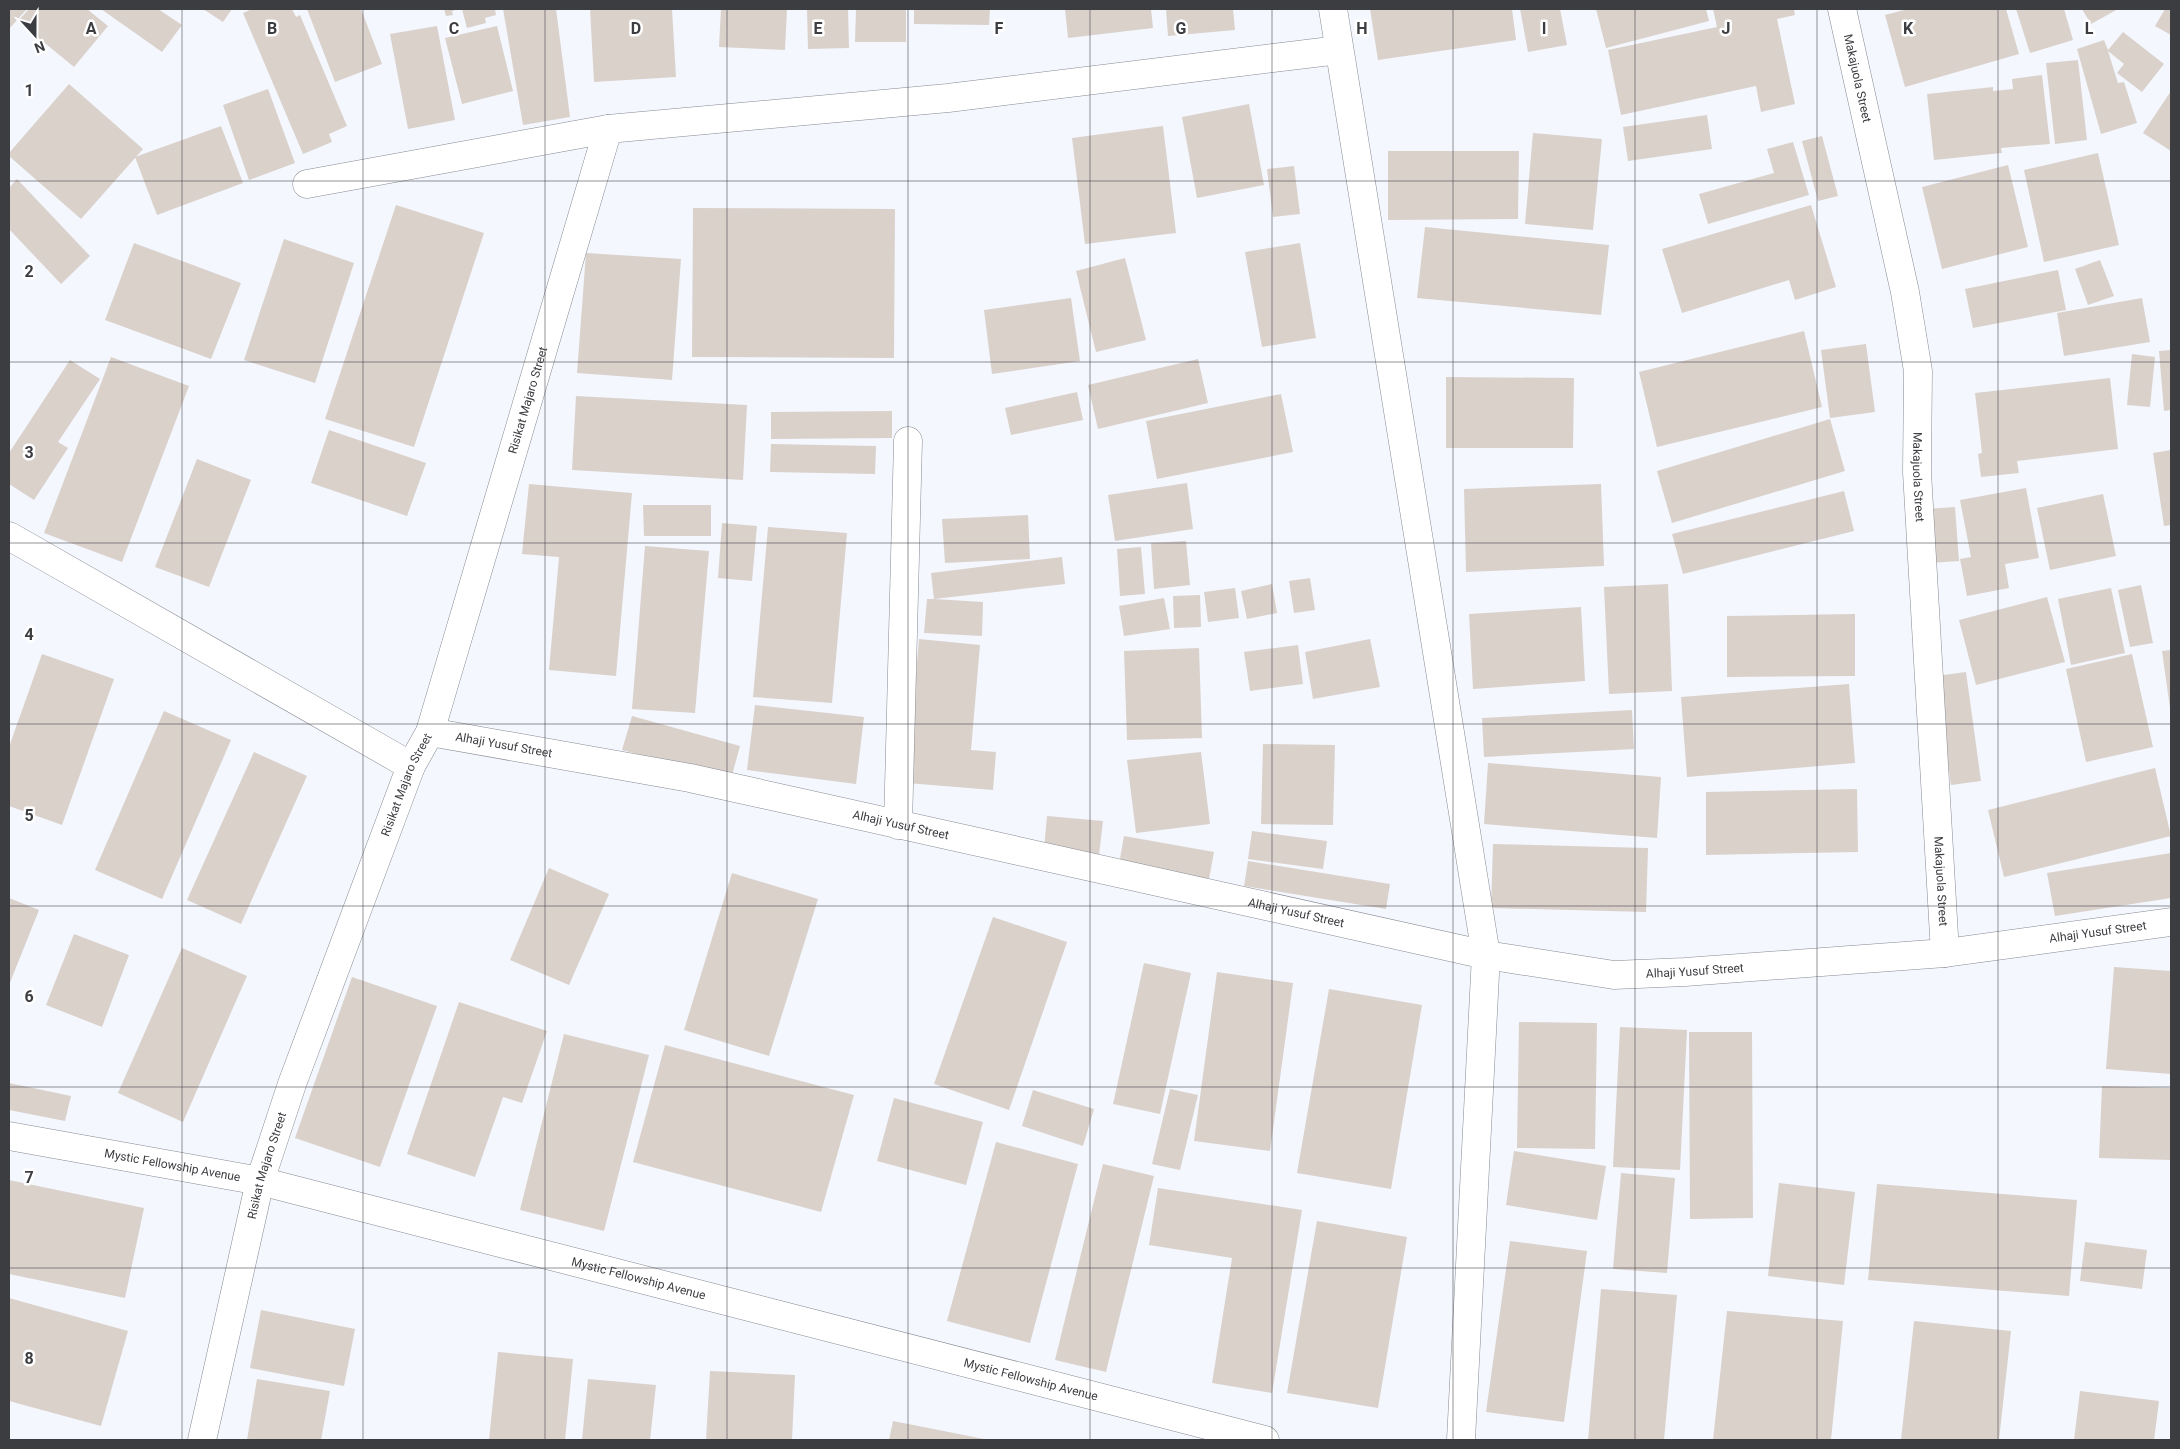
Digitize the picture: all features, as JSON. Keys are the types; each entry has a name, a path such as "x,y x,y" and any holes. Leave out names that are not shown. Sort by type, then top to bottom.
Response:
{"street":[{"path":"1333,9 1486,955 1461,1440"},
{"name":"Makajuola Street","path":"1842,9 1905,292 1918,371 1918,472 1945,953"},
{"path":"307,184 608,129 948,98 1340,50"},
{"name":"Risikat Majaro Street","path":"202,1440 260,1181 292,1084 411,766 430,732 608,129"},
{"path":"898,825 908,442"},
{"path":"9,536 411,766"},
{"name":"Alhaji Yusuf Street","path":"430,732 690,778 1486,955 1614,975 1945,953 2171,922"},
{"name":"Mystic Fellowship Avenue","path":"9,1136 260,1181 1264,1440"}],"building":[{"path":"9,9 27,9 9,29"},
{"path":"29,9 87,9 108,26 74,67 18,21"},
{"path":"101,9 158,9 182,25 162,52"},
{"path":"203,9 232,9 223,22"},
{"path":"252,9 292,9 296,17 300,15 347,126 329,134 332,142 303,154 243,13"},
{"path":"307,9 361,9 382,64 335,82"},
{"path":"444,9 459,9 452,11 453,15 446,16"},
{"path":"462,9 495,9 496,15 485,18 486,23 467,28"},
{"path":"503,9 556,9 570,117 523,125"},
{"path":"590,9 672,9 676,77 594,82"},
{"path":"721,9 787,9 785,50 719,47"},
{"path":"807,9 848,9 849,48 808,49"},
{"path":"856,9 906,9 906,42 855,42"},
{"path":"914,9 990,9 989,25 914,24"},
{"path":"1065,9 1151,9 1153,28 1068,38"},
{"path":"1166,9 1233,9 1235,30 1168,36"},
{"path":"1370,9 1512,9 1516,40 1378,60"},
{"path":"1520,9 1560,9 1567,45 1528,52"},
{"path":"1596,9 1706,9 1709,21 1606,48"},
{"path":"1713,9 1794,9 1795,15 1777,19 1795,104 1761,112 1756,86 1621,115 1608,50 1717,27"},
{"path":"1908,9 2006,9 2019,54 1905,87 1885,15"},
{"path":"2016,9 2064,9 2073,40 2030,53"},
{"path":"2082,9 2118,9 2091,24"},
{"path":"2165,9 2171,9 2171,35 2155,26"},
{"path":"437,26 455,120 408,129 390,34"},
{"path":"497,26 513,91 462,104 445,38"},
{"path":"2123,32 2164,64 2142,92 2117,73 2124,64 2108,51 2118,83 2124,82 2137,123 2101,134 2077,49 2104,40 2108,50"},
{"path":"2078,60 2087,140 2055,144 2046,63"},
{"path":"2042,75 2050,144 2001,148 2002,153 1934,160 1927,94 1993,87 1993,91 2013,89 2012,79"},
{"path":"69,84 143,149 81,219 9,156 9,153"},
{"path":"268,89 295,163 249,180 223,105"},
{"path":"2171,91 2171,151 2143,133"},
{"path":"1249,104 1264,185 1197,198 1182,117"},
{"path":"1707,115 1712,149 1628,161 1623,127"},
{"path":"221,126 243,183 157,215 135,157"},
{"path":"1163,126 1176,233 1085,244 1072,138"},
{"path":"1533,133 1602,139 1593,230 1525,224"},
{"path":"1822,136 1838,196 1818,201 1802,141"},
{"path":"1793,142 1809,195 1708,224 1699,194 1774,173 1767,149"},
{"path":"1388,151 1519,151 1518,219 1388,220"},
{"path":"2098,153 2119,245 2044,262 2024,170"},
{"path":"2008,165 2028,247 1942,269 1922,187"},
{"path":"1294,166 1300,214 1273,217 1267,169"},
{"path":"17,179 90,256 61,284 9,229 9,188"},
{"path":"396,205 484,233 414,447 325,419"},
{"path":"1811,205 1836,287 1795,300 1789,280 1682,313 1662,249"},
{"path":"693,208 895,209 894,358 692,357"},
{"path":"1425,227 1609,245 1601,315 1417,298"},
{"path":"284,239 354,263 315,383 244,360"},
{"path":"134,243 241,283 211,359 105,320"},
{"path":"1300,243 1316,338 1262,347 1245,252"},
{"path":"586,253 681,259 672,380 577,373"},
{"path":"1125,258 1146,340 1096,352 1076,271"},
{"path":"2100,260 2114,296 2088,305 2075,269"},
{"path":"2058,270 2066,310 1973,328 1965,289"},
{"path":"1071,298 1080,361 992,374 984,310"},
{"path":"2142,298 2150,342 2064,356 2057,313"},
{"path":"1804,331 1822,407 1657,447 1639,372"},
{"path":"1866,344 1875,412 1830,418 1821,350"},
{"path":"2171,350 2171,410 2164,411 2159,351"},
{"path":"2132,354 2155,357 2150,407 2127,405"},
{"path":"111,357 189,386 122,562 44,533"},
{"path":"1198,359 1208,403 1098,429 1088,385"},
{"path":"70,360 100,379 58,442 68,448 34,500 9,484 9,453"},
{"path":"1446,377 1574,378 1573,448 1446,448"},
{"path":"2110,378 2118,449 2017,461 2019,473 1981,477 1978,454 1982,453 1975,393"},
{"path":"1077,392 1083,420 1011,435 1005,408"},
{"path":"1281,394 1293,452 1157,479 1146,421"},
{"path":"576,396 747,405 743,480 572,470"},
{"path":"892,411 892,438 771,439 771,412"},
{"path":"1830,419 1845,471 1672,523 1657,471"},
{"path":"329,430 426,463 407,516 311,483"},
{"path":"771,444 876,446 875,474 770,472"},
{"path":"2171,450 2171,525 2164,526 2153,453"},
{"path":"197,459 251,480 209,587 155,567"},
{"path":"1187,483 1193,529 1115,541 1108,495"},
{"path":"529,484 632,493 616,676 549,670 559,557 522,554"},
{"path":"1601,484 1604,566 1466,572 1464,489"},
{"path":"2026,488 2039,558 2005,564 2009,588 1967,596 1960,559 1971,557 1960,500"},
{"path":"1844,491 1854,531 1683,574 1672,534"},
{"path":"2103,494 2116,556 2050,570 2037,508"},
{"path":"643,505 711,505 711,536 644,536"},
{"path":"1955,507 1959,561 1930,563 1926,509"},
{"path":"1028,515 1030,559 945,563 942,519"},
{"path":"722,523 757,526 752,581 718,578"},
{"path":"768,527 847,533 832,703 753,697"},
{"path":"1186,541 1190,585 1154,589 1151,543"},
{"path":"645,546 709,551 695,713 632,709"},
{"path":"1141,547 1145,594 1120,596 1117,549"},
{"path":"1062,557 1065,584 934,599 931,573"},
{"path":"1310,578 1315,610 1294,613 1289,581"},
{"path":"1272,584 1277,613 1247,619 1241,591"},
{"path":"1668,584 1672,691 1609,694 1604,587"},
{"path":"2141,585 2153,643 2130,647 2118,590"},
{"path":"1235,588 1239,618 1208,622 1204,592"},
{"path":"2111,588 2125,653 2071,665 2058,599"},
{"path":"1200,595 1201,627 1174,628 1173,596"},
{"path":"2047,597 2065,662 1976,685 1959,620"},
{"path":"1164,598 1170,629 1124,636 1119,606"},
{"path":"927,599 983,602 982,636 924,633"},
{"path":"1581,607 1585,681 1473,689 1469,614"},
{"path":"1855,614 1855,676 1727,677 1727,616"},
{"path":"919,639 980,645 971,750 996,752 993,790 907,783"},
{"path":"1370,639 1380,687 1313,699 1305,652"},
{"path":"1298,645 1303,684 1250,691 1244,652"},
{"path":"1199,648 1202,738 1127,740 1124,651"},
{"path":"2171,650 2171,707 2170,708 2162,651"},
{"path":"42,654 114,679 62,825 9,806 9,747"},
{"path":"2132,654 2153,747 2086,762 2066,669"},
{"path":"1966,672 1981,781 1951,785 1936,676"},
{"path":"1849,684 1855,763 1687,777 1681,697"},
{"path":"755,705 864,717 856,784 747,770"},
{"path":"1632,710 1634,749 1484,757 1482,718"},
{"path":"164,711 231,740 162,899 95,870"},
{"path":"632,716 740,746 731,779 622,750"},
{"path":"1263,744 1335,745 1333,825 1261,824"},
{"path":"254,752 307,776 241,924 187,900"},
{"path":"1201,752 1210,824 1136,833 1127,760"},
{"path":"1488,763 1661,777 1657,838 1484,824"},
{"path":"2155,768 2171,836 2004,877 1988,810"},
{"path":"1857,789 1858,852 1706,855 1706,792"},
{"path":"1047,816 1103,821 1099,855 1044,849"},
{"path":"1252,831 1327,841 1323,869 1248,859"},
{"path":"1124,836 1214,852 1209,879 1119,864"},
{"path":"1493,844 1648,848 1646,912 1491,908"},
{"path":"2171,853 2171,898 2055,916 2047,873"},
{"path":"1248,861 1390,884 1386,909 1244,886"},
{"path":"549,868 609,894 569,985 510,960"},
{"path":"732,873 818,899 769,1056 684,1030"},
{"path":"9,898 39,910 9,985"},
{"path":"993,917 1067,942 1009,1110 934,1084"},
{"path":"74,934 129,955 102,1027 46,1005"},
{"path":"182,948 247,976 183,1122 118,1093"},
{"path":"1144,963 1191,973 1160,1114 1113,1104"},
{"path":"2114,967 2171,971 2171,1074 2106,1069"},
{"path":"1217,972 1293,983 1270,1151 1194,1141"},
{"path":"352,977 437,1006 380,1167 295,1138"},
{"path":"1329,989 1422,1005 1391,1189 1297,1173"},
{"path":"459,1002 547,1031 522,1103 503,1097 475,1177 407,1154"},
{"path":"1519,1022 1597,1023 1595,1149 1517,1148"},
{"path":"1620,1027 1687,1030 1680,1170 1613,1167"},
{"path":"1689,1032 1752,1032 1753,1218 1690,1219"},
{"path":"564,1034 649,1055 604,1231 520,1210"},
{"path":"665,1045 854,1095 821,1212 633,1162"},
{"path":"9,1083 71,1096 65,1121 9,1110"},
{"path":"2102,1086 2171,1088 2171,1160 2099,1158"},
{"path":"1170,1089 1198,1095 1180,1170 1152,1164"},
{"path":"1033,1090 1094,1109 1083,1146 1022,1126"},
{"path":"894,1098 983,1122 966,1185 877,1161"},
{"path":"996,1142 1078,1164 1030,1343 947,1321"},
{"path":"1514,1151 1606,1166 1597,1220 1506,1205"},
{"path":"1103,1164 1154,1176 1106,1372 1055,1360"},
{"path":"1621,1173 1675,1178 1667,1273 1613,1269"},
{"path":"9,1180 144,1208 125,1298 9,1274"},
{"path":"1779,1183 1855,1192 1844,1285 1768,1276"},
{"path":"1877,1184 2077,1200 2069,1296 1868,1280"},
{"path":"1158,1188 1302,1210 1272,1393 1212,1383 1232,1258 1149,1245"},
{"path":"1317,1221 1407,1237 1378,1408 1287,1393"},
{"path":"1510,1241 1587,1251 1564,1422 1486,1412"},
{"path":"2085,1242 2147,1250 2142,1289 2080,1281"},
{"path":"1601,1289 1677,1295 1664,1440 1588,1440"},
{"path":"9,1298 128,1331 101,1426 9,1401"},
{"path":"261,1310 355,1329 344,1386 250,1368"},
{"path":"1727,1311 1843,1321 1831,1440 1713,1440"},
{"path":"1914,1321 2011,1331 1999,1440 1901,1440"},
{"path":"498,1352 573,1359 565,1440 489,1440"},
{"path":"710,1371 795,1375 792,1440 706,1440"},
{"path":"257,1379 330,1391 321,1440 247,1440"},
{"path":"588,1379 656,1385 650,1440 582,1440"},
{"path":"2080,1391 2159,1401 2154,1440 2074,1440"},
{"path":"893,1421 984,1439 984,1440 889,1440"}]}
